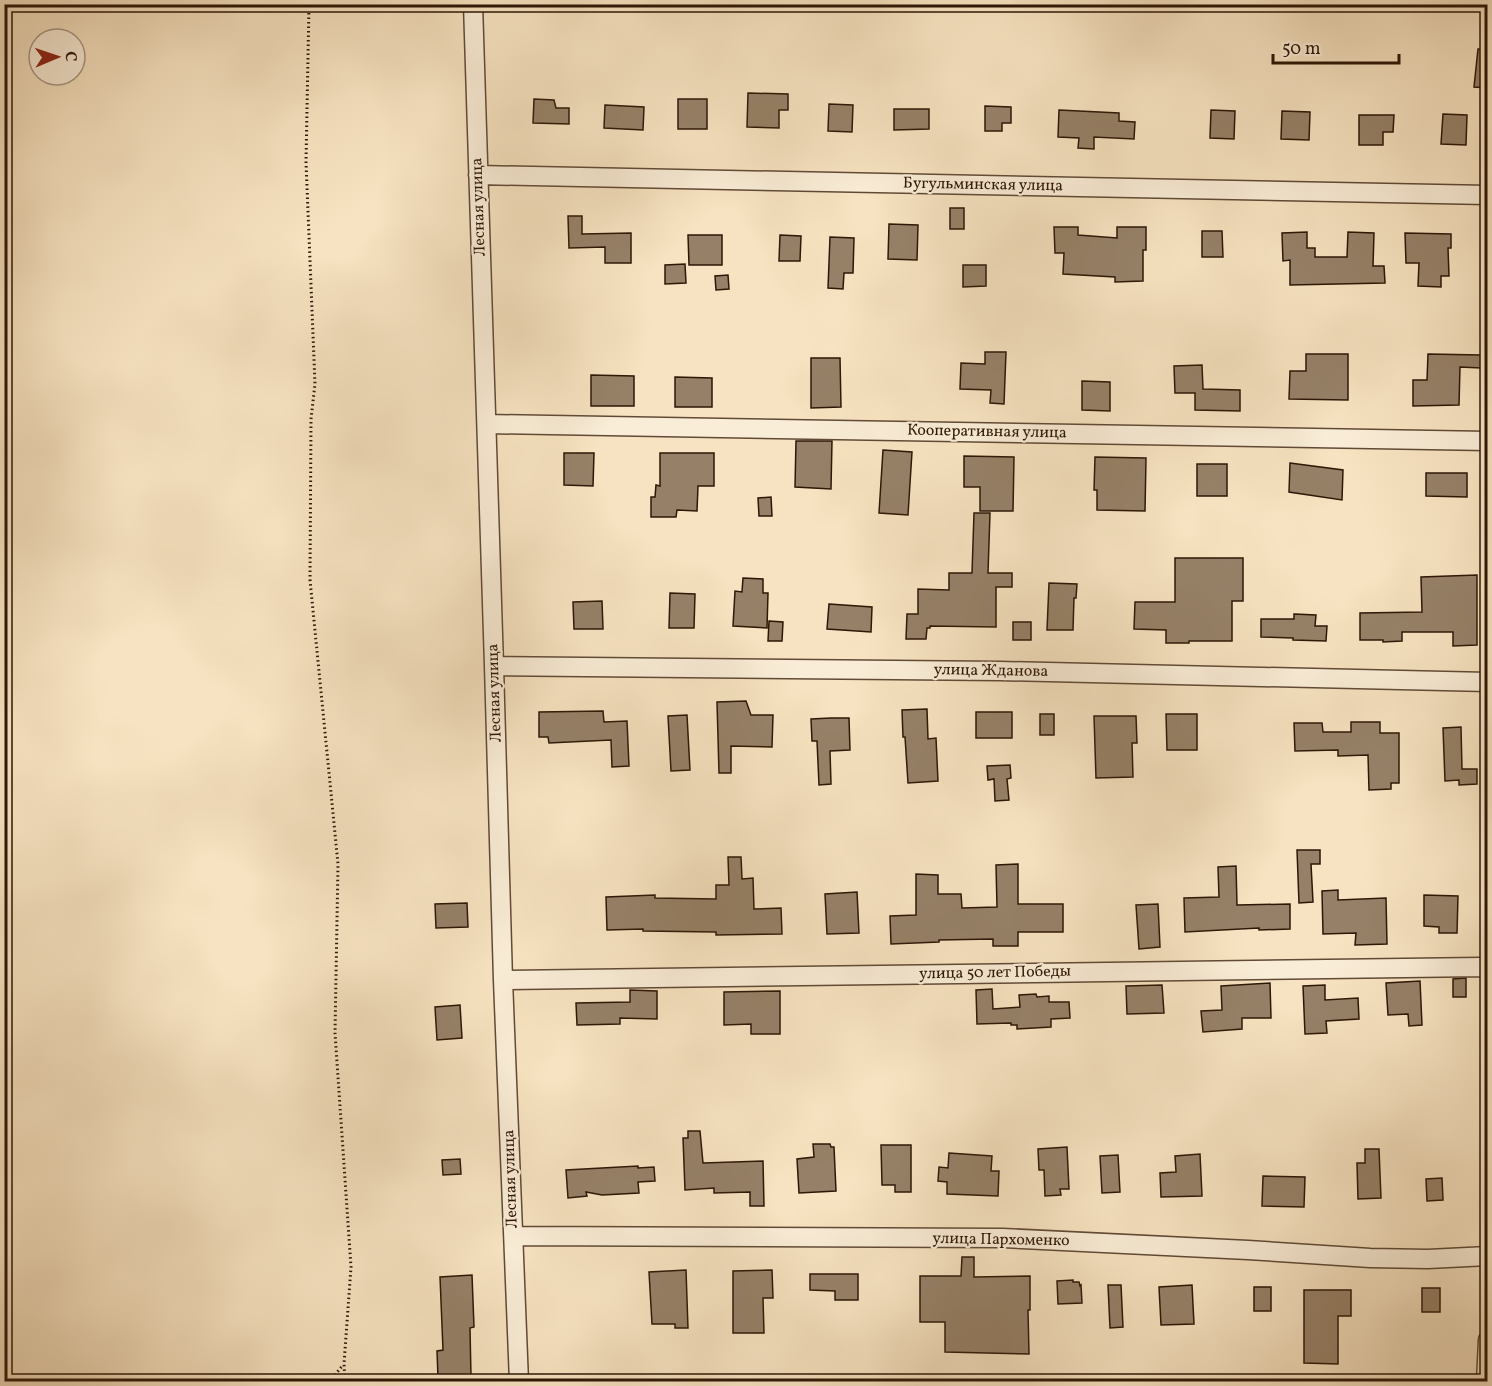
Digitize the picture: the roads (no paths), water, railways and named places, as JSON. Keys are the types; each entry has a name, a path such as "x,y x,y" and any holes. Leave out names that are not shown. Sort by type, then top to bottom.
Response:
{"street":[{"name":"Лесная улица","path":"472,4 503,980 519,1382"},
{"name":"Бугульминская улица","path":"478,175 1488,195"},
{"name":"Кооперативная улица","path":"487,424 1488,441"},
{"name":"улица Жданова","path":"494,666 1000,671 1488,682"},
{"name":"улица 50 лет Победы","path":"503,980 1488,968"},
{"name":"улица Пархоменко","path":"513,1236 1003,1238 1370,1258 1428,1259 1488,1256"},
{"path":"1486,1382 1488,1340"}]}
